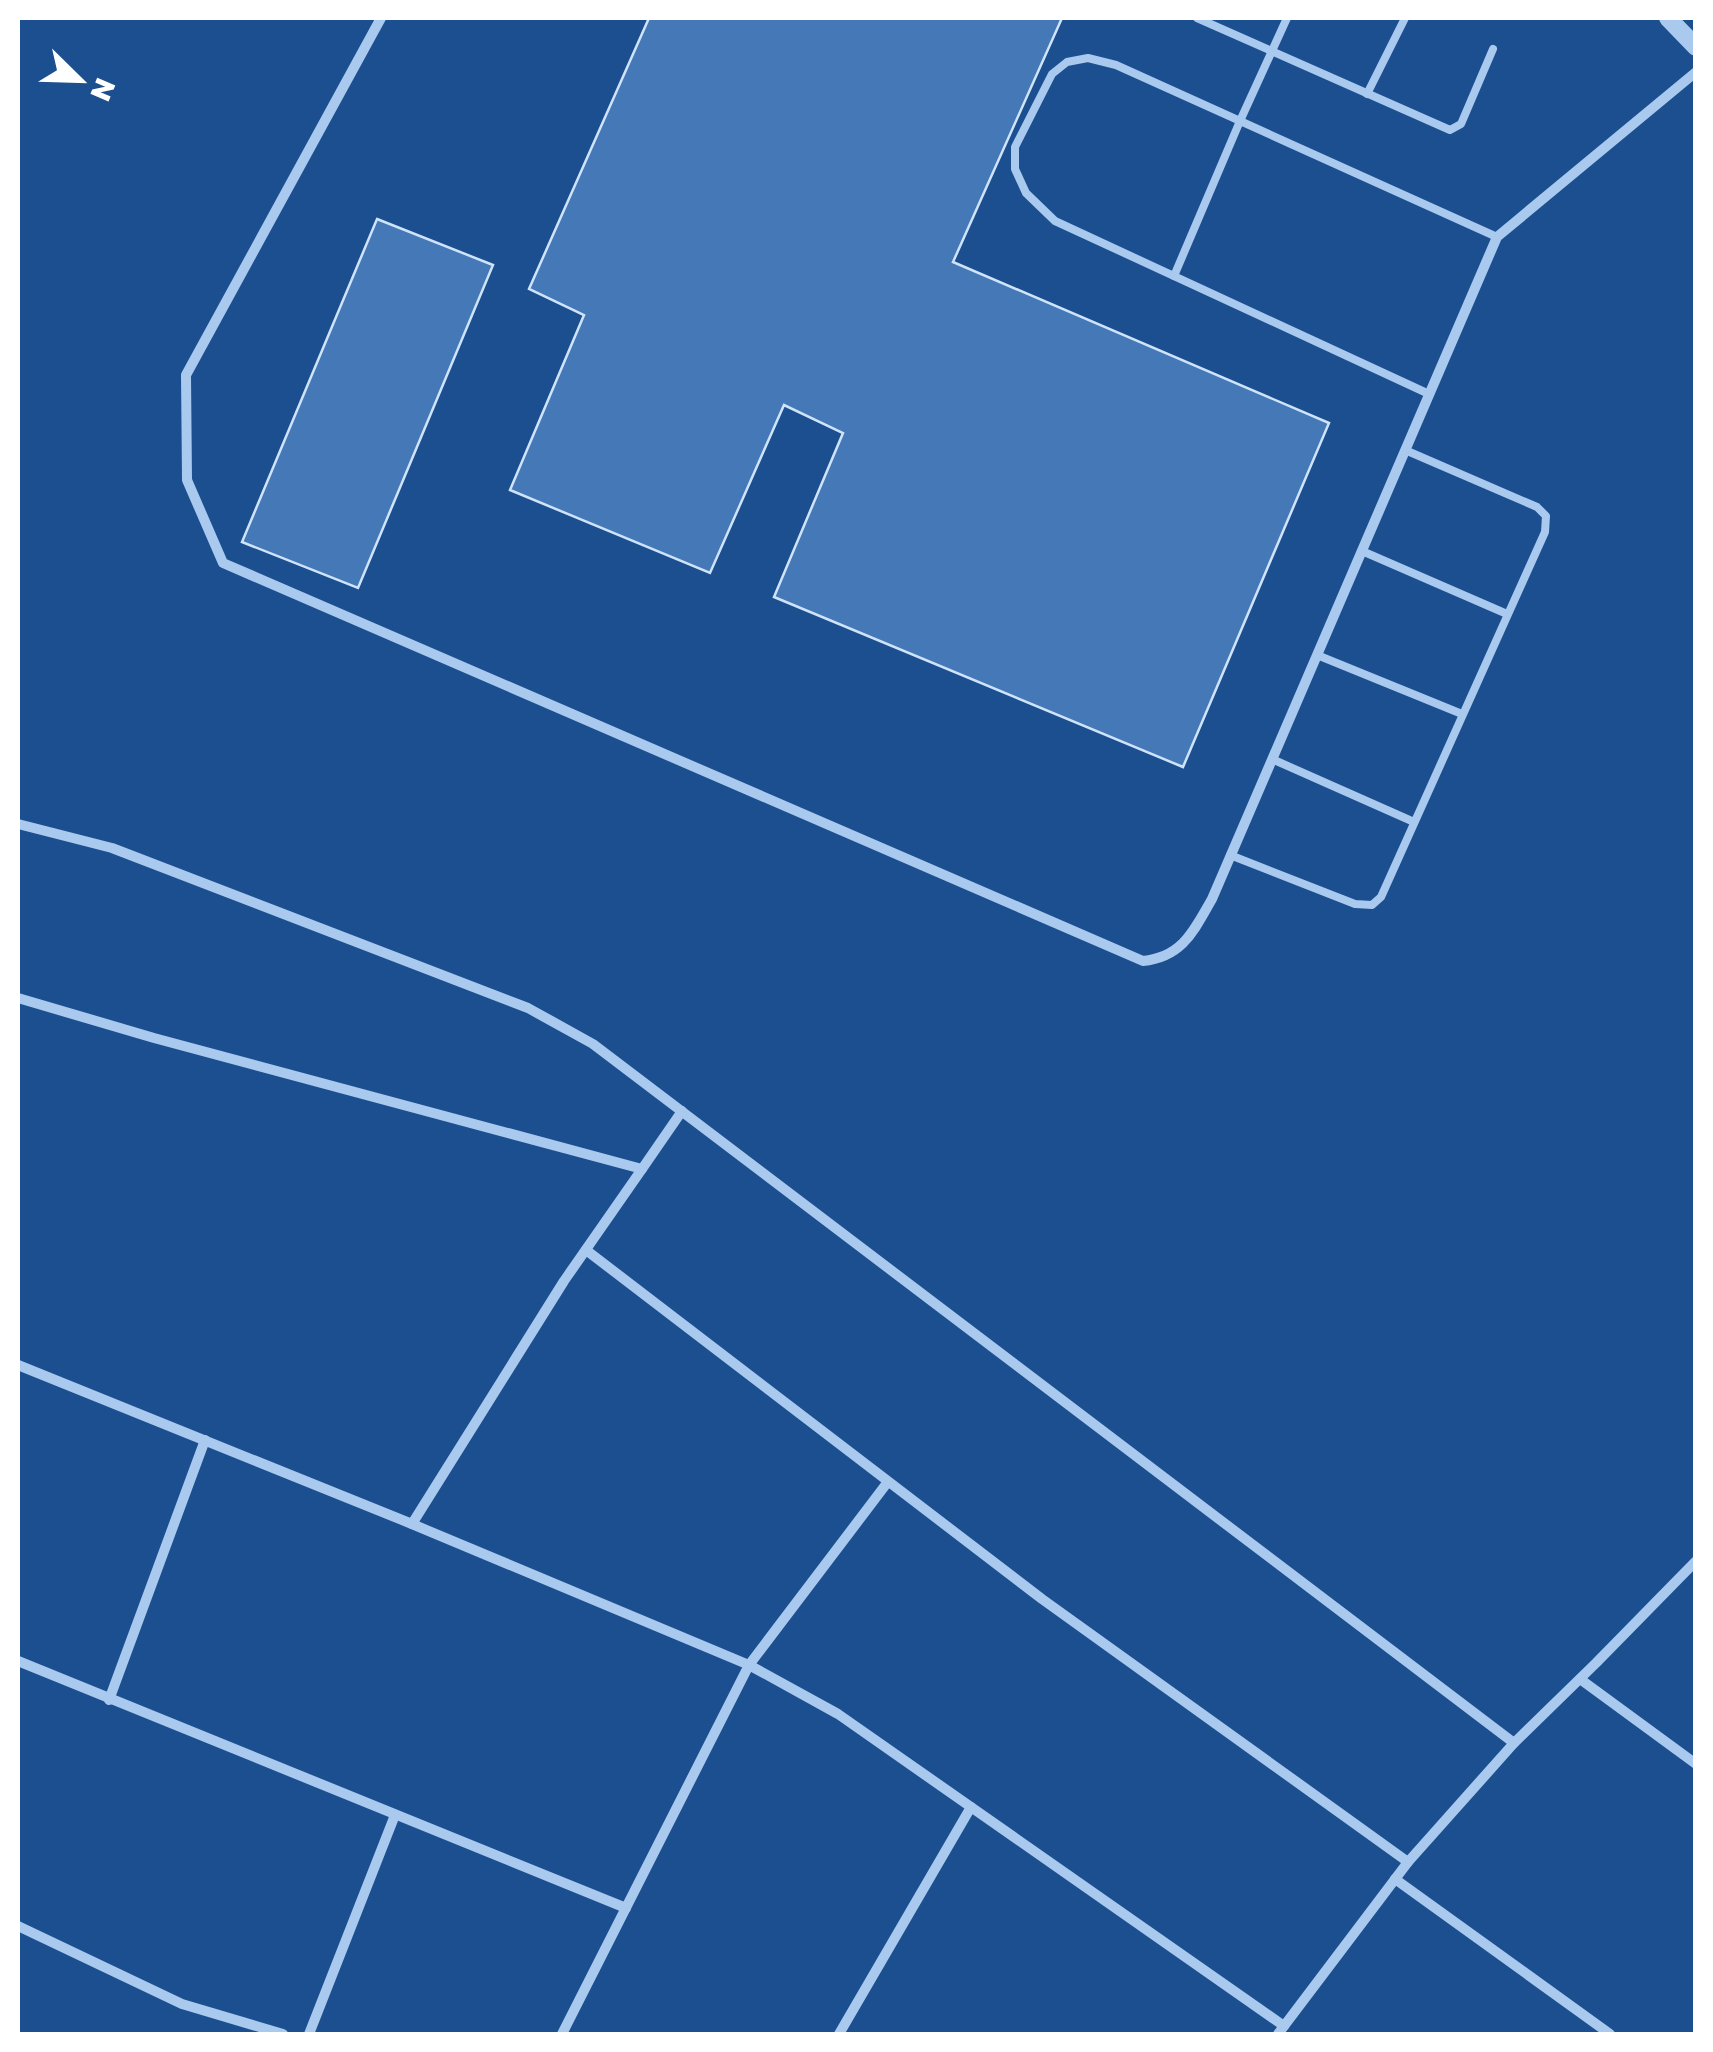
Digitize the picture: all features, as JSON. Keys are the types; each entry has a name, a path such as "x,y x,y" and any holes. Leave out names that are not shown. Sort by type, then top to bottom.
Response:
{"street":[{"path":"380,18 186,374 187,480 223,564 1143,961 1166,955 1189,939 1212,899 1497,237 1696,72"},
{"path":"1668,18 1696,46"},
{"path":"18,824 112,848 528,1008 593,1044 1514,1743"},
{"path":"18,998 642,1169"},
{"path":"412,1524 586,1250 682,1111"},
{"path":"586,1250 1042,1599 1408,1862"},
{"path":"18,1365 749,1664 838,1714 1281,2030 1408,1862 1514,1743 1696,1561"},
{"path":"108,1700 205,1440"},
{"path":"565,2034 749,1664 887,1482"},
{"path":"18,1661 626,1908"},
{"path":"1580,1679 1696,1764"},
{"path":"839,2034 971,1807"},
{"path":"309,2034 395,1815"},
{"path":"1395,1879 1610,2034"},
{"path":"18,1926 182,2004 282,2034"}],"lane":[{"path":"1197,18 1450,130 1461,124 1492,49"},
{"path":"1174,276 1288,18"},
{"path":"1367,94 1405,18"},
{"path":"1430,394 1055,221 1026,193 1014,168 1014,147 1052,74 1068,62 1088,58 1116,65 1497,237"},
{"path":"1230,855 1355,904 1372,904 1380,897 1544,532 1546,516 1538,507 1405,450"},
{"path":"1362,551 1508,614"},
{"path":"1317,655 1462,714"},
{"path":"1272,759 1414,822"}],"building":[{"path":"649,18 1062,18 953,262 1329,423 1183,767 774,597 843,433 784,405 710,573 510,490 584,315 529,289"},
{"path":"377,219 493,265 358,588 242,542"}]}
